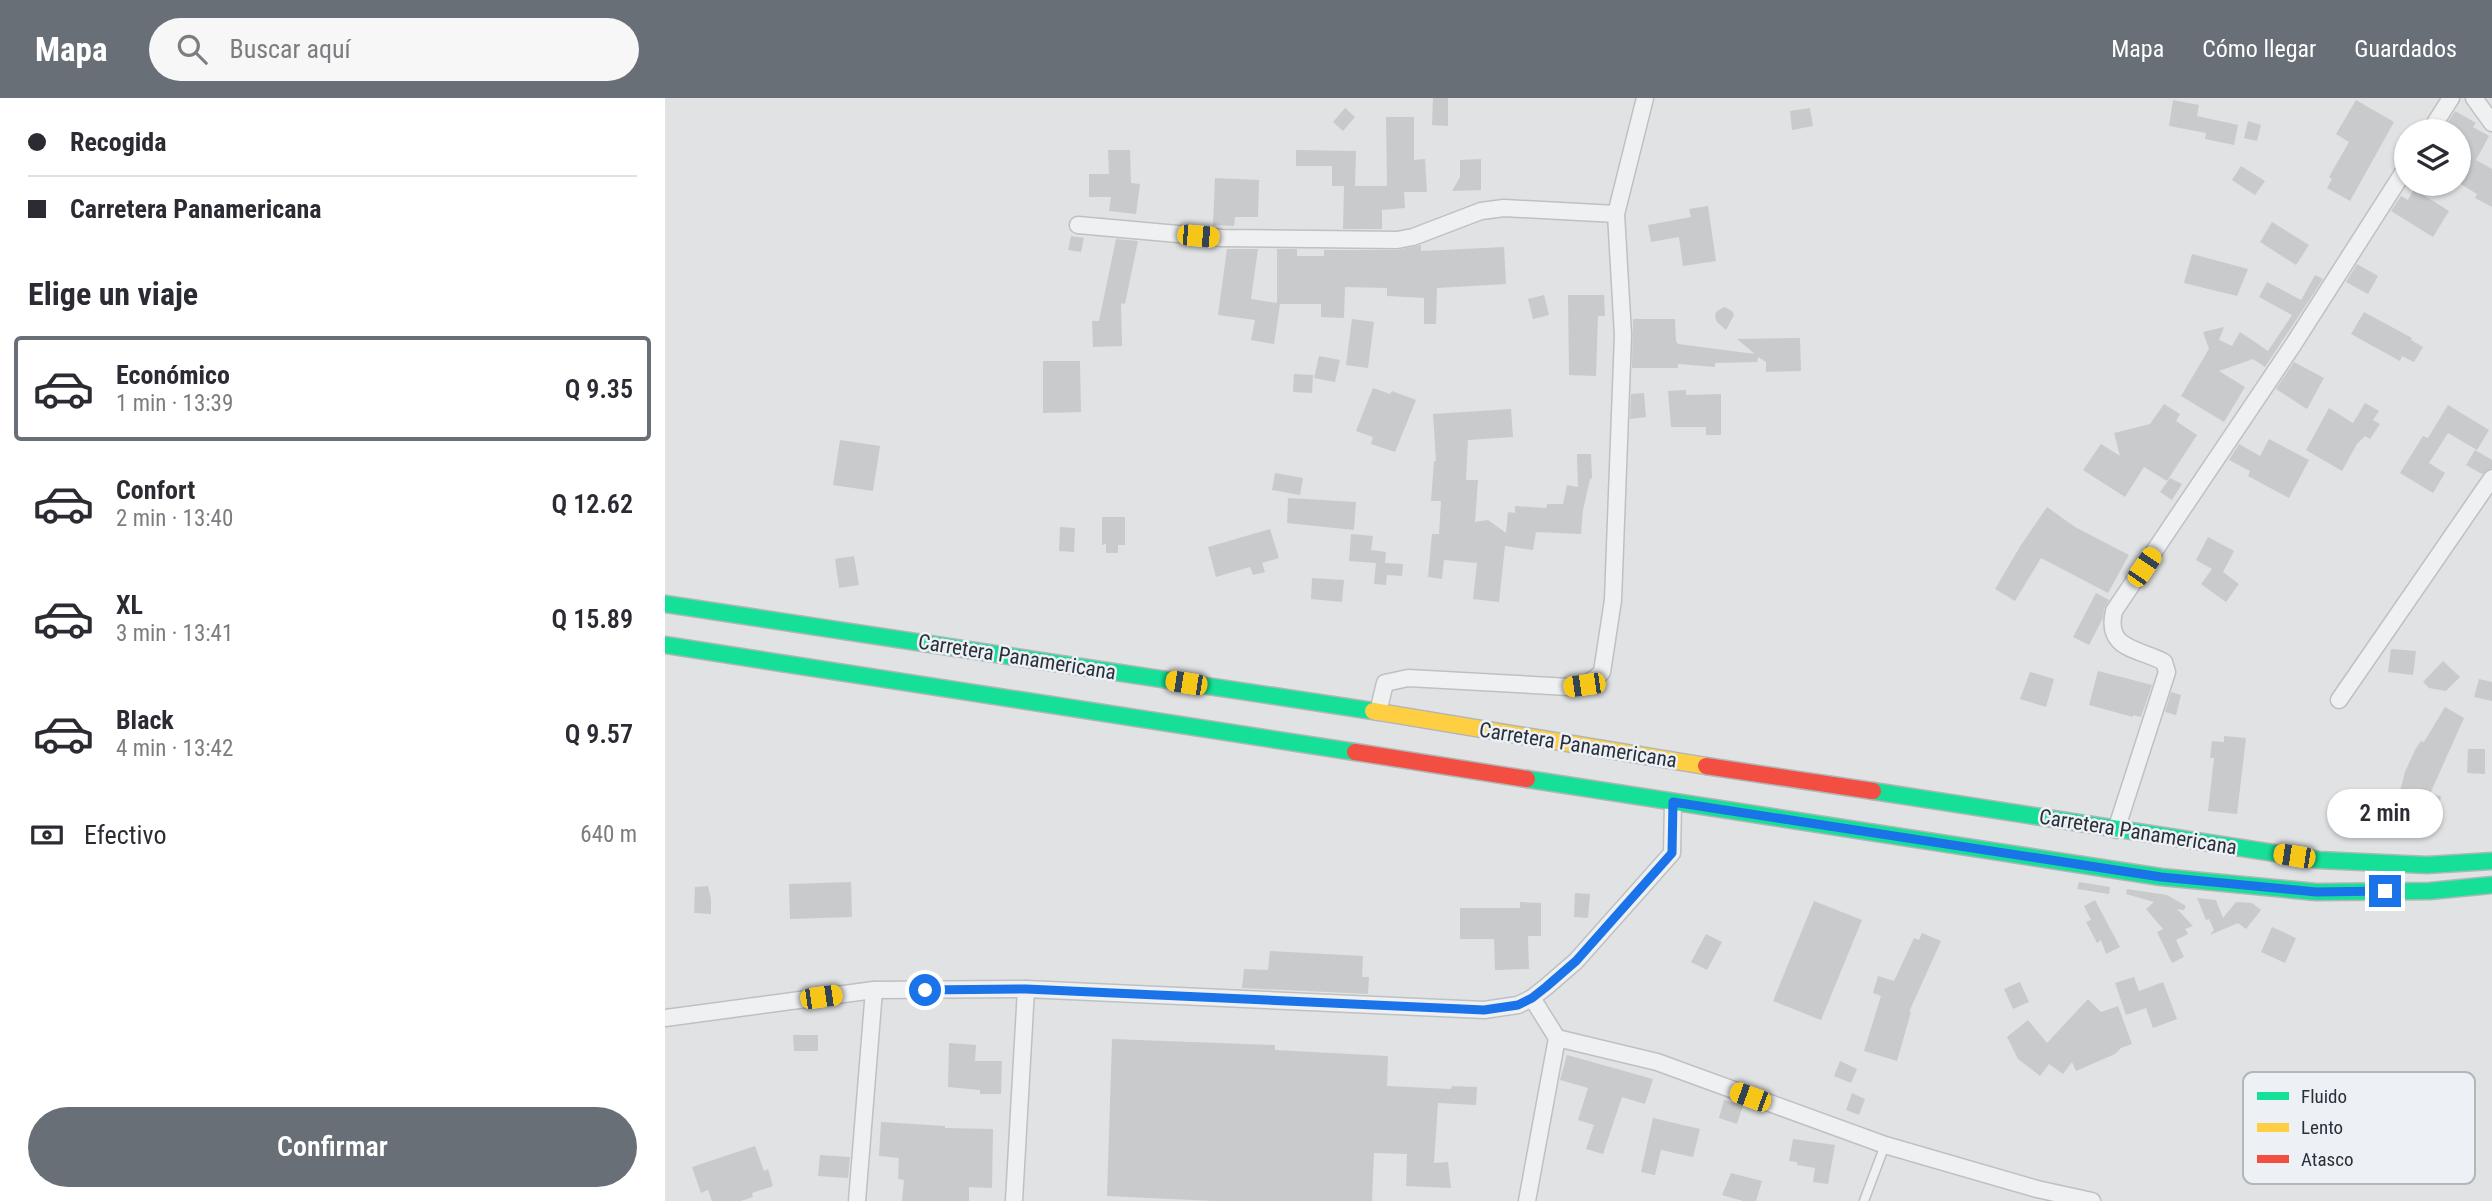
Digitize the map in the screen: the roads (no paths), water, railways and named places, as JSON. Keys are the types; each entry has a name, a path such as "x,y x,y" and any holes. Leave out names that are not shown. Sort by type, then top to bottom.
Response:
{"highway":[{"name":"Carretera Panamericana","path":"665,604 1378,712 1541,740 2319,860 2427,864 2492,861"},
{"name":"Carretera Panamericana","path":"665,645 2161,877 2329,892 2430,891 2492,885"},
{"path":"1378,712 1390,751 1414,762"},
{"path":"1186,726 1223,725 1384,735 1503,746 1541,740"}],"street":[{"path":"1378,712 1385,683 1408,678 1569,687 1584,685 1596,679 1602,672 1613,600 1623,335 1616,214 1645,98"},
{"path":"2438,119 2451,98"},
{"path":"2474,98 2492,122"},
{"path":"2116,830 2167,672 2164,662 2120,644 2113,633 2111,623 2114,611 2293,345 2394,187"},
{"path":"1078,225 1222,238 1398,240 1413,237 1481,211 1504,208 1616,214"},
{"path":"2339,700 2492,478"},
{"path":"665,1018 874,990 1026,989 1484,1010 1518,1005 1532,998 1576,961 1672,853 1673,802"},
{"path":"1014,1201 1026,989"},
{"path":"857,1201 874,990"},
{"path":"1527,1201 1557,1038 1532,998"},
{"path":"1557,1038 1657,1062 1885,1146 2036,1189 2092,1201"}],"lane":[{"path":"1864,1201 1885,1146"}]}
